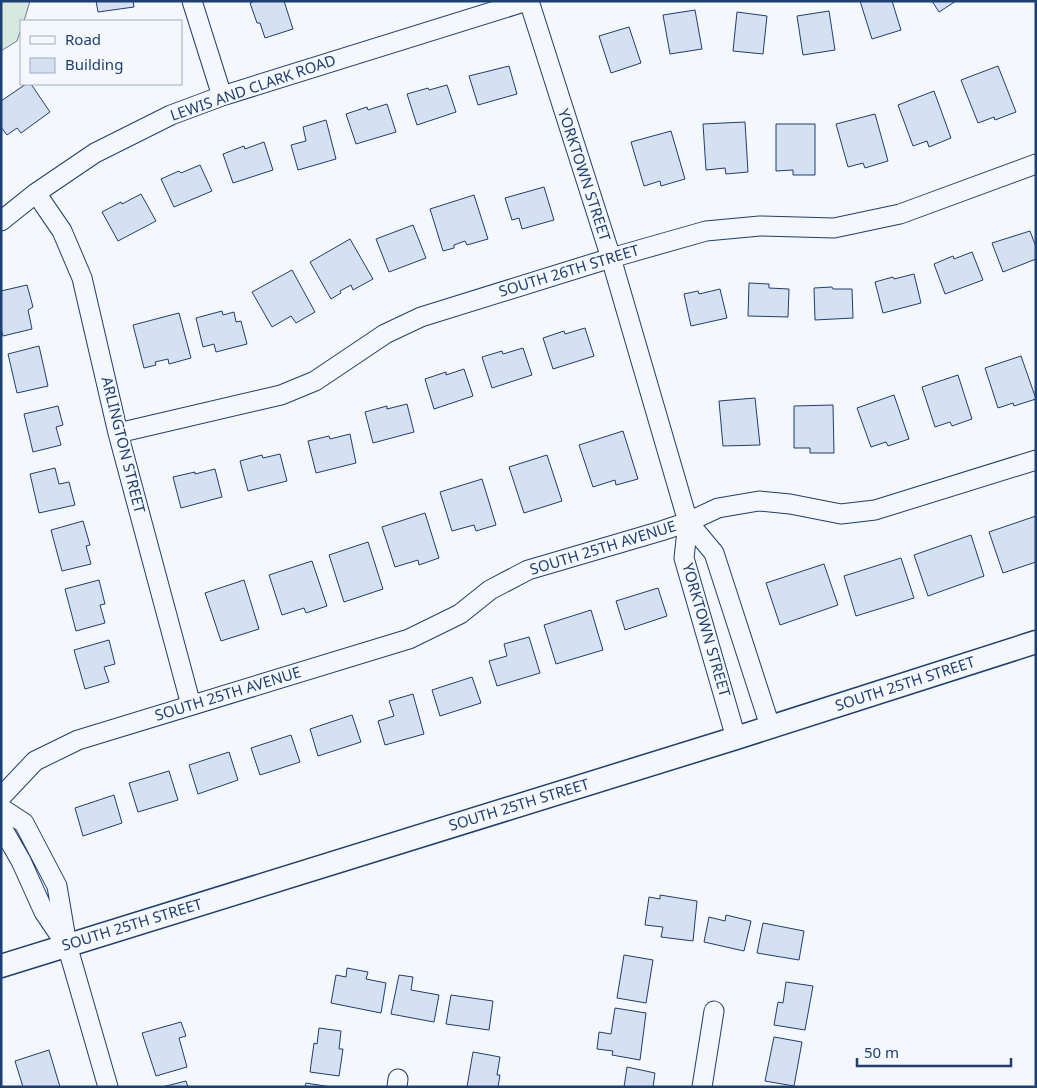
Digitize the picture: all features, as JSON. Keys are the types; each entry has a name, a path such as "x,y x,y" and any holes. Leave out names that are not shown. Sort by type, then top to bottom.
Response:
{"street":[{"path":"192,1 222,96"},
{"name":"LEWIS AND CLARK ROAD","path":"1,221 36,193 95,153 171,115 222,96 528,1"},
{"name":"YORKTOWN STREET","path":"528,1 611,258 688,522 684,558 736,738"},
{"name":"SOUTH 26TH STREET","path":"118,433 281,395 315,381 385,334 421,317 706,230 760,226 834,228 900,214 1036,164"},
{"name":"ARLINGTON STREET","path":"36,193 62,231 82,278 118,433 191,704"},
{"name":"SOUTH 25TH AVENUE","path":"1,797 35,761 78,740 409,639 460,614 490,590 528,570 688,522 718,508 759,501 790,504 841,514 875,510 1036,460"},
{"name":"YORKTOWN STREET","path":"688,522 714,553 770,726"},
{"name":"SOUTH 25TH STREET","path":"1,966 736,738 1036,642"},
{"path":"1,808 24,823 57,886 67,945 108,1087"},
{"path":"1,826 21,861 44,912 67,945"},
{"path":"702,1087 714,1012"}],"shaded area":[{"path":"1,1 30,1 24,20 20,20 20,32 17,41 1,51"}],"building":[{"path":"96,1 133,1 134,7 98,12"},
{"path":"255,1 284,1 293,29 265,38 250,3"},
{"path":"860,1 892,1 901,30 872,39"},
{"path":"932,1 956,1 939,12"},
{"path":"695,10 702,49 670,54 663,15"},
{"path":"829,11 835,50 803,55 797,16"},
{"path":"737,12 767,16 763,54 733,51"},
{"path":"629,27 641,63 611,73 599,36"},
{"path":"509,66 517,94 478,105 469,76"},
{"path":"998,66 1016,112 995,120 994,117 978,123 961,80"},
{"path":"25,85 32,85 50,112 21,133 17,128 7,135 1,127 1,101"},
{"path":"447,85 456,112 417,125 407,94"},
{"path":"934,91 951,138 929,147 927,141 913,146 898,105"},
{"path":"387,104 396,132 356,144 346,114 367,107 368,110"},
{"path":"875,114 888,161 865,168 863,163 848,167 836,124"},
{"path":"326,120 336,159 298,170 291,145 306,141 303,127"},
{"path":"745,122 748,172 726,174 725,168 706,170 703,124"},
{"path":"776,124 815,124 815,175 793,175 793,170 776,171"},
{"path":"671,131 685,179 661,186 660,181 644,186 631,142"},
{"path":"264,142 273,170 233,183 223,154 244,146 245,149"},
{"path":"200,165 212,191 174,207 161,179"},
{"path":"544,187 554,220 522,229 519,218 512,220 505,198"},
{"path":"141,194 156,221 118,241 102,212"},
{"path":"474,195 488,239 467,245 465,241 454,245 454,248 443,251 430,209"},
{"path":"413,225 426,258 389,272 376,239"},
{"path":"1030,231 1036,247 1036,259 1003,272 992,243"},
{"path":"350,239 373,279 353,290 351,285 331,299 310,262"},
{"path":"972,252 983,280 945,294 934,264 953,256 954,259"},
{"path":"292,270 315,312 296,323 291,316 272,327 252,292"},
{"path":"914,274 921,303 883,313 875,282"},
{"path":"749,283 769,284 769,288 789,289 788,317 748,316"},
{"path":"27,285 33,307 28,310 32,329 3,336 1,329 1,291"},
{"path":"832,287 833,289 852,289 853,318 815,320 814,288"},
{"path":"720,289 727,318 691,326 684,294 698,291 699,294"},
{"path":"222,311 223,315 234,312 236,322 241,321 247,344 216,352 214,344 203,347 196,318"},
{"path":"179,313 191,358 169,364 168,359 155,362 156,365 144,368 133,325"},
{"path":"585,328 594,356 553,369 543,338 564,331 565,334"},
{"path":"39,346 48,386 17,393 8,354"},
{"path":"523,348 532,375 492,388 482,357 502,351 503,354"},
{"path":"1021,356 1036,399 1014,406 1013,403 998,408 985,368"},
{"path":"464,369 473,396 434,409 425,379 446,372 446,375"},
{"path":"958,375 972,419 952,426 950,422 935,427 922,387"},
{"path":"894,395 909,439 888,446 886,442 871,447 857,408"},
{"path":"755,398 760,445 723,446 719,401"},
{"path":"407,404 414,432 373,443 365,412 387,406 387,409"},
{"path":"833,405 834,453 810,453 810,448 794,448 794,406"},
{"path":"58,406 63,425 56,427 61,445 33,452 24,414"},
{"path":"623,431 638,479 616,485 615,480 593,487 579,445"},
{"path":"350,434 356,463 316,473 308,441 329,436 330,439"},
{"path":"280,454 287,481 248,491 240,461 262,455 263,458"},
{"path":"547,455 562,501 524,513 509,467"},
{"path":"55,468 59,484 69,482 75,505 39,513 30,474"},
{"path":"215,469 222,497 181,508 173,477"},
{"path":"482,479 496,525 476,531 474,525 452,531 440,492"},
{"path":"425,513 439,558 419,565 418,560 395,567 382,527"},
{"path":"1036,516 1036,562 1003,573 989,532"},
{"path":"83,521 90,545 86,546 91,564 62,571 51,530"},
{"path":"971,535 984,576 928,596 914,555"},
{"path":"368,542 383,589 344,602 329,555"},
{"path":"901,558 914,598 856,616 844,576"},
{"path":"312,561 327,606 306,613 304,608 282,615 269,575"},
{"path":"824,564 838,605 780,625 766,583"},
{"path":"99,580 105,604 100,605 105,623 76,631 65,589"},
{"path":"244,580 259,629 221,641 205,593"},
{"path":"658,588 667,616 625,630 616,601"},
{"path":"591,610 603,650 556,664 544,625"},
{"path":"529,637 540,673 497,686 489,661 507,656 504,644"},
{"path":"109,640 115,664 104,667 109,682 85,689 74,650"},
{"path":"472,677 481,703 440,716 432,690"},
{"path":"413,694 424,734 385,745 378,721 394,716 389,701"},
{"path":"352,715 361,742 318,756 310,729"},
{"path":"291,735 300,762 260,775 251,748"},
{"path":"229,752 238,780 198,794 189,765"},
{"path":"169,771 178,800 138,812 129,783"},
{"path":"114,795 122,823 83,836 75,808"},
{"path":"660,895 697,901 693,941 661,937 663,927 645,925 649,897 660,899"},
{"path":"726,915 751,921 744,951 704,942 709,917 725,921"},
{"path":"763,923 804,931 799,960 757,953"},
{"path":"624,955 653,960 646,1003 617,998"},
{"path":"347,968 368,972 366,979 386,983 381,1013 331,1003 336,975 346,977"},
{"path":"399,975 413,977 411,990 439,995 434,1022 391,1014"},
{"path":"786,982 813,986 805,1030 774,1025 778,1002 783,1003"},
{"path":"451,995 493,1001 489,1030 446,1024"},
{"path":"615,1008 646,1013 640,1060 612,1055 613,1051 597,1049 599,1032 611,1034"},
{"path":"181,1022 186,1036 179,1038 187,1067 156,1076 142,1033"},
{"path":"319,1028 341,1031 339,1049 343,1049 339,1076 310,1072 314,1043 317,1044"},
{"path":"774,1037 802,1042 794,1086 765,1081"},
{"path":"49,1050 60,1087 23,1087 15,1061"},
{"path":"473,1052 500,1057 497,1075 500,1075 498,1087 467,1087"},
{"path":"627,1067 655,1073 653,1087 624,1087"},
{"path":"186,1081 188,1087 162,1087"},
{"path":"306,1083 331,1087 305,1087"}]}
